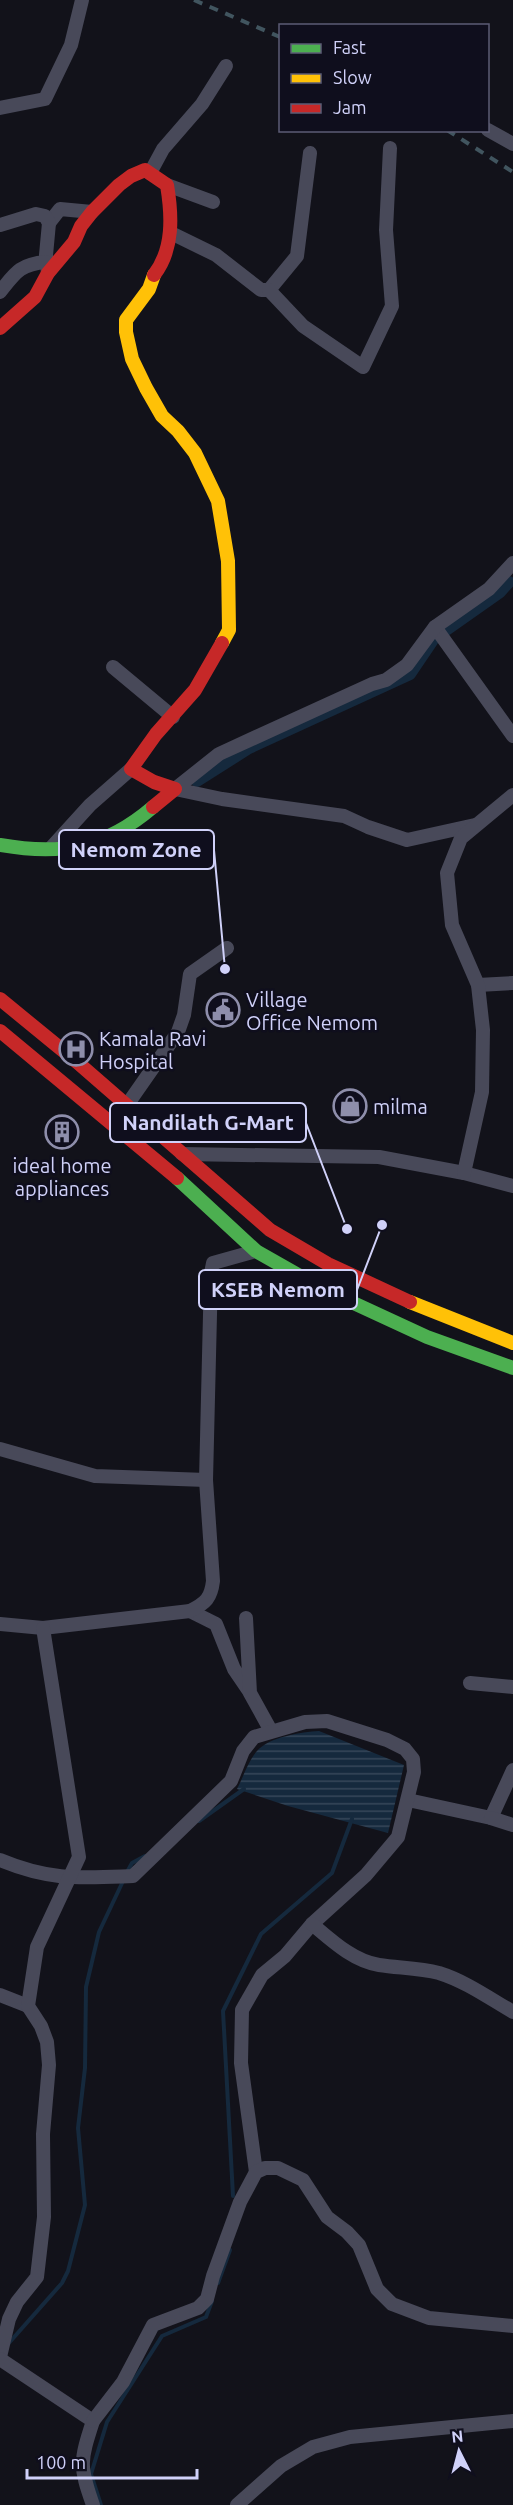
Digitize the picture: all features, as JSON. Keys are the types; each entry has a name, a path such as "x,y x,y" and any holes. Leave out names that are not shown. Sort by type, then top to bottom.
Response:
{"main road":[{"path":"0,328 34,297 47,268 74,242 81,226 92,212 131,176 145,170 167,185 172,216 171,234 160,267 152,277 149,289 126,320 126,332 132,359 146,388 162,416 178,430 195,453 218,501 228,561 229,630 195,690 156,734 131,769 154,782 175,789"},
{"path":"0,845 21,849 50,849 107,838 141,817 175,789"},
{"path":"0,999 127,1105 270,1230 298,1248 388,1294 513,1343"},
{"path":"0,1031 165,1167 256,1251 321,1288 381,1317 427,1337 513,1368"},
{"path":"165,1167 182,1154"}],"street":[{"path":"0,108 45,99 71,45 82,0"},
{"path":"150,173 163,149 202,104 226,66"},
{"path":"489,131 513,144"},
{"path":"171,234 216,255 261,290 269,290 303,326 363,367 392,306 386,230 390,148"},
{"path":"269,290 297,256 310,153"},
{"path":"167,185 213,202"},
{"path":"0,292 15,273 25,265 47,268 50,223 60,209 92,212"},
{"path":"0,225 36,214 45,216 50,223"},
{"path":"175,789 219,754 372,684 386,680 407,665 435,627 489,588 512,568"},
{"path":"435,627 513,736"},
{"path":"112,667 173,717"},
{"path":"50,849 90,806 131,769"},
{"path":"175,789 231,801 344,816 407,840 475,825"},
{"path":"464,1173 482,1092 483,1030 478,985 452,925 447,873 461,838 513,795"},
{"path":"127,1105 178,1032 184,1015 190,974 226,948"},
{"path":"478,985 513,983"},
{"path":"182,1154 379,1157 464,1173 513,1186"},
{"path":"0,1624 43,1628 190,1611 204,1604 211,1594 213,1581 206,1480 213,1263 256,1251"},
{"path":"0,1449 95,1476 206,1480"},
{"path":"190,1611 216,1624 234,1669 271,1731"},
{"path":"246,1618 250,1693"},
{"path":"28,2006 37,1947 79,1857 43,1628"},
{"path":"470,1683 513,1687"},
{"path":"0,1860 26,1871 70,1878 133,1875 231,1781 243,1751 254,1737 305,1722 327,1721 387,1740 405,1749 413,1759 414,1772 398,1837 366,1875 312,1924 285,1956 262,1975 242,2010 241,2063 256,2172 235,2213 207,2299 198,2308 153,2325 123,2382 93,2421 83,2451 81,2468 93,2505"},
{"path":"491,1818 513,1770"},
{"path":"408,1800 513,1825"},
{"path":"312,1924 341,1949 377,1965 398,1966 440,1974 465,1984 513,2012"},
{"path":"0,1995 28,2006 41,2026 47,2042 49,2065 43,2134 44,2217 37,2277 17,2302 3,2331 0,2358 93,2421"},
{"path":"256,2172 265,2168 278,2168 303,2180 327,2217 347,2232 359,2245 377,2289 392,2304 429,2318 513,2326"},
{"path":"237,2505 280,2466 313,2447 350,2437 513,2421"}],"water":[{"path":"319,1731 404,1765 388,1833 288,1806 237,1789 251,1760 262,1746 286,1736"}],"waterway":[{"path":"446,630 500,592 509,582"},
{"path":"197,781 249,748 410,674 433,640"},
{"path":"199,1821 244,1789"},
{"path":"233,2196 223,2011 261,1934 332,1873 352,1819"},
{"path":"127,1872 132,1863 145,1856"},
{"path":"8,2344 62,2283 68,2271 85,2205 78,2128 85,2068 86,1987 99,1932 124,1879"},
{"path":"218,2283 230,2250"},
{"path":"101,2505 91,2474 107,2422 162,2336 206,2317 212,2301"}],"railway":[{"path":"194,0 279,37"},
{"path":"450,132 513,172"}],"traffic: fast":[{"path":"0,845 43,849 82,846 118,832 153,807"},
{"path":"177,1178 256,1251 321,1288 427,1337 513,1368"}],"traffic: slow":[{"path":"154,275 149,289 126,320 126,332 132,359 146,388 162,416 178,431 195,453 218,501 228,561 229,630 222,643"},
{"path":"410,1302 513,1343"}],"traffic: jam":[{"path":"0,328 35,297 48,273 74,242 81,226 92,212 119,185 145,170 167,185 170,208 168,243 161,265 154,275"},
{"path":"153,807 175,789 154,782 131,769 156,734 195,690 222,643"},
{"path":"0,999 77,1062 270,1230 328,1264 410,1302"},
{"path":"0,1031 177,1178"}],"place":[{"name":"Nemom Zone","path":"225,969"},
{"name":"Village Office Nemom","path":"223,1010"},
{"name":"Kamala Ravi Hospital","path":"76,1049"},
{"name":"milma","path":"350,1106"},
{"name":"ideal home appliances","path":"62,1132"},
{"name":"KSEB Nemom","path":"382,1225"},
{"name":"Nandilath G-Mart","path":"347,1229"}]}
